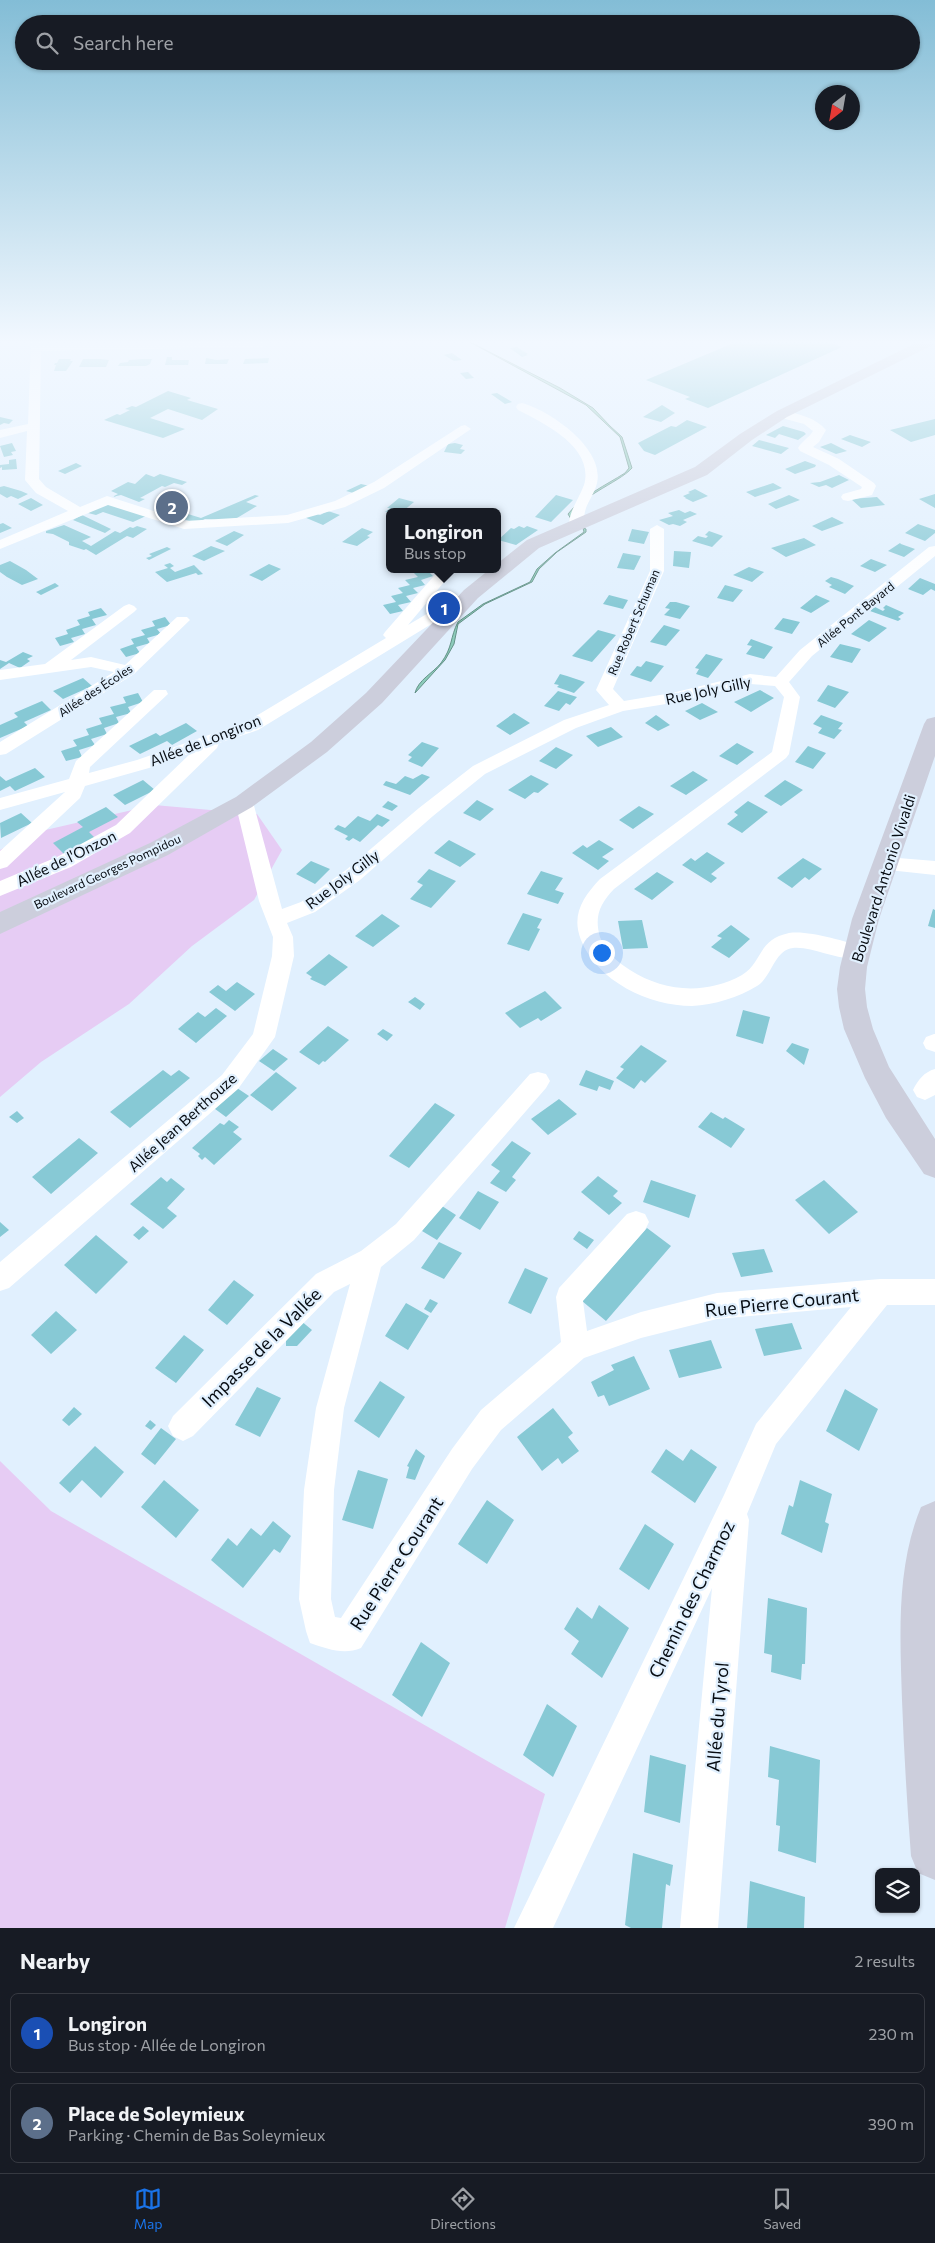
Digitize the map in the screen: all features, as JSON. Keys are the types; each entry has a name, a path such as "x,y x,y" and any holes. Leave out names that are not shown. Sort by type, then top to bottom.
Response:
{"main road":[{"name":"Boulevard Georges Pompidou","path":"501,570 533,544 701,470 755,431"},
{"name":"Boulevard Georges Pompidou","path":"0,924 24,910 159,849 244,802 319,747 374,698 471,594 497,573"},
{"name":"Boulevard Antonio Vivaldi","path":"935,724 856,952 852,970 852,1005 862,1041 874,1068 904,1121 935,1164"},
{"path":"935,1521 921,1593 928,1661 927,1773 935,1856"}],"street":[{"path":"0,434 13,431"},
{"path":"34,431 32,480 41,490 79,512"},
{"path":"0,545 108,500 184,525 288,520 340,504 379,485 463,431"},
{"path":"563,431 577,442 589,458 591,483 576,515 576,524"},
{"path":"819,431 815,439 804,448 834,462 869,486 867,492 848,497"},
{"name":"Rue Robert Schuman","path":"620,707 604,690 657,571 657,529"},
{"name":"Allée Pont Bayard","path":"780,682 806,653 934,550"},
{"path":"380,649 445,573"},
{"name":"Allée de Longiron","path":"0,804 143,764 252,726 471,594"},
{"path":"48,668 129,609"},
{"name":"Allée des Écoles","path":"0,750 128,671 182,620"},
{"path":"0,676 91,662 128,671"},
{"name":"Rue Joly Gilly","path":"275,919 308,907 353,875 479,770 570,724 620,707 672,698 750,679 780,682"},
{"path":"780,682 792,697 780,754 607,884 590,901 586,921 591,942 609,968 639,986 684,997 718,994 752,980 775,946 790,940 856,952"},
{"name":"Allée de l'Onzon","path":"0,862 74,794 82,765 160,694"},
{"name":"Allée de l'Onzon","path":"0,890 64,862 123,830 216,738"},
{"path":"244,802 275,919"},
{"path":"886,864 935,868"},
{"name":"Allée Jean Berthouze","path":"0,1279 230,1082 264,1037 283,956 284,937 275,919"},
{"path":"370,1260 405,1232 538,1081"},
{"path":"575,1348 569,1297 636,1222"},
{"name":"Rue Pierre Courant","path":"370,1260 330,1408 319,1490 315,1600 322,1631 349,1636 462,1459 491,1420 575,1348 641,1325 717,1306 880,1292 935,1292"},
{"name":"Impasse de la Vallée","path":"183,1426 324,1284 370,1260"},
{"name":"Chemin des Charmoz","path":"534,1928 735,1506 766,1434 880,1292"},
{"name":"Allée du Tyrol","path":"699,1928 735,1506"}],"shaded area":[{"path":"614,431 622,437 632,468 626,474 587,498 573,512 571,519 568,514 580,502 625,473 629,468 620,437"},
{"path":"583,528 586,529 586,532 557,552 539,569 532,582 485,604 458,624 454,644 445,660 415,693 419,684 438,667 445,657 458,622 483,604 530,582 537,569 555,553 584,532"},
{"path":"154,805 257,814 282,850 254,900 192,946 129,1004 41,1062 0,1097 0,850 28,834"},
{"path":"0,1461 51,1511 545,1794 505,1928 0,1928"}],"building":[{"path":"140,431 180,431 163,438"},
{"path":"661,431 700,431 655,455 644,451 638,443"},
{"path":"774,431 800,431 806,434 798,440 779,434 775,438 766,435"},
{"path":"892,431 935,431 935,435 911,442"},
{"path":"850,435 871,442 862,447 841,439"},
{"path":"759,440 789,448 781,454 752,446"},
{"path":"12,443 16,451 11,452 13,455 4,457 0,446"},
{"path":"831,443 847,451 836,454 820,447"},
{"path":"448,444 463,445 460,449 465,450 461,454 444,452"},
{"path":"16,459 17,469 2,470 2,467 0,468 0,465 9,464 9,460"},
{"path":"805,461 816,465 795,474 785,469"},
{"path":"76,463 82,466 65,474 58,471"},
{"path":"146,474 154,477 160,474 187,482 182,485 174,483 165,487 162,486 140,498 145,499 139,502 121,495 112,497 118,494 111,491 128,482 135,484"},
{"path":"839,475 849,480 832,488 826,485 819,487 810,483 820,482"},
{"path":"773,483 782,488 755,497 746,492"},
{"path":"361,484 370,486 357,494 346,491"},
{"path":"4,486 28,494 18,499 11,496 7,498 0,494 0,487"},
{"path":"695,489 708,496 693,502 683,496"},
{"path":"935,494 935,508 919,499"},
{"path":"255,495 259,496 246,502 257,506 232,521 205,519 199,522 192,522 181,518 188,514 201,518"},
{"path":"556,495 573,500 551,522 535,517"},
{"path":"789,495 800,500 776,509 768,504"},
{"path":"877,497 885,505 861,508 851,499"},
{"path":"31,498 43,505 31,511 18,504"},
{"path":"399,498 414,502 407,508 387,508"},
{"path":"107,502 146,516 133,522 103,512 96,515 88,513"},
{"path":"679,510 685,513 690,511 697,514 683,520 687,522 680,526 669,525 659,520 673,516 668,513"},
{"path":"328,511 340,515 323,525 304,517 314,513 320,515"},
{"path":"82,515 111,529 105,533 73,520"},
{"path":"832,517 844,523 822,531 812,526"},
{"path":"3,523 12,528 0,533 0,524"},
{"path":"918,524 935,530 935,533 925,541 905,533"},
{"path":"64,525 91,537 82,541 91,546 115,531 120,533 130,527 137,526 147,529 133,538 127,536 96,555 86,549 69,545 69,542 53,534 46,533 46,531"},
{"path":"519,526 524,528 527,526 538,530 516,545 501,541 501,537 511,528 514,529"},
{"path":"362,528 373,532 367,536 370,537 357,546 342,542"},
{"path":"632,529 649,532 644,544 628,541"},
{"path":"234,531 244,535 227,546 215,541"},
{"path":"709,531 723,536 712,547 692,541 698,536 706,538 708,536 705,535"},
{"path":"804,538 816,545 786,557 771,548"},
{"path":"900,543 915,549 904,557 888,551"},
{"path":"211,546 225,551 204,561 192,556"},
{"path":"167,547 171,549 149,560 146,558 152,556 149,554"},
{"path":"674,551 691,552 689,568 673,566"},
{"path":"623,553 641,556 634,570 617,568"},
{"path":"871,559 887,565 875,572 860,566"},
{"path":"10,561 38,579 22,585 7,577 0,572 0,565"},
{"path":"170,563 174,566 170,568 175,572 194,565 203,574 198,575 196,573 167,582 155,572 168,568 164,565"},
{"path":"269,564 281,569 262,581 249,575"},
{"path":"749,567 764,572 752,582 733,575"},
{"path":"414,573 430,573 433,576 421,580 425,585 413,588 418,593 406,596 411,602 398,605 403,611 390,614 383,605 396,602 391,596 403,593 398,588 410,585 405,580 418,577"},
{"path":"831,577 854,586 845,594 829,587 832,585 825,581"},
{"path":"920,578 935,584 935,591 931,589 923,595 908,589"},
{"path":"55,583 59,586 41,595 36,592"},
{"path":"725,585 743,590 733,602 717,598"},
{"path":"609,595 628,600 623,609 603,604"},
{"path":"816,595 830,601 811,613 800,608"},
{"path":"670,602 690,606 680,619 664,615 670,609 665,608"},
{"path":"886,605 904,613 898,617 901,619 898,621 870,611 875,607 883,611"},
{"path":"101,608 107,615 92,619 96,625 82,629 85,634 71,638 74,642 60,646 55,638 68,634 66,630 80,625 77,620 90,616 88,612"},
{"path":"165,617 171,625 157,629 161,634 147,638 150,643 136,647 140,653 126,657 120,649 134,644 131,639 145,635 141,630 155,626 152,621"},
{"path":"783,618 800,622 792,634 774,629"},
{"path":"869,620 887,628 869,642 851,634"},
{"path":"664,625 680,630 666,646 650,642"},
{"path":"598,630 616,635 592,662 572,656"},
{"path":"751,639 773,647 764,659 746,654 752,646 747,645"},
{"path":"840,644 861,649 852,663 830,657"},
{"path":"23,652 33,656 27,659 30,661 20,668 9,663 0,669 0,660 6,662"},
{"path":"706,654 723,659 708,678 696,674 699,669 695,668"},
{"path":"646,661 664,666 651,682 630,675 637,666 641,667"},
{"path":"560,674 585,682 574,693 557,687 559,685 554,684"},
{"path":"83,678 92,686 63,699 53,691"},
{"path":"828,685 849,692 835,708 817,701"},
{"path":"760,690 774,698 751,712 734,702"},
{"path":"558,691 577,697 570,705 566,703 559,711 544,706"},
{"path":"138,693 143,702 128,707 131,713 116,717 119,723 104,728 107,734 91,739 95,745 79,750 82,757 66,761 61,751 77,746 73,740 89,735 86,729 102,724 99,718 114,714 110,707 126,703 123,697"},
{"path":"42,701 51,710 24,722 28,726 0,738 0,725 18,717 14,713"},
{"path":"702,703 718,712 700,720 685,711"},
{"path":"514,713 530,723 510,735 496,726"},
{"path":"656,715 670,725 658,731 645,723"},
{"path":"821,715 843,723 838,729 842,730 834,739 818,733 822,728 813,724"},
{"path":"186,723 197,731 172,745 167,741 140,754 129,746 156,733 160,736"},
{"path":"611,727 623,737 598,747 586,736"},
{"path":"422,742 439,748 422,767 408,761 412,757 408,755"},
{"path":"737,743 754,752 737,765 719,756"},
{"path":"808,746 826,753 813,769 795,762"},
{"path":"556,747 573,755 556,769 539,761"},
{"path":"35,768 45,777 15,791 10,786 0,791 0,776 6,781"},
{"path":"693,771 708,780 686,795 670,786"},
{"path":"422,774 430,777 410,795 383,785 386,781 396,784 405,776 413,779"},
{"path":"531,775 549,784 538,793 534,792 525,799 508,790"},
{"path":"143,780 155,790 125,805 113,795"},
{"path":"785,780 803,790 781,806 764,796"},
{"path":"477,800 494,809 480,821 463,813"},
{"path":"388,801 398,806 392,811 382,807"},
{"path":"748,801 768,812 742,833 727,824 738,815 734,812"},
{"path":"639,806 654,814 633,829 619,820"},
{"path":"106,807 118,817 89,832 95,838 64,854 53,843 83,827 77,822"},
{"path":"21,813 32,823 1,838 0,823"},
{"path":"377,814 390,820 382,827 378,825 360,842 353,838 349,841 345,839 348,836 334,829 338,825 345,828 358,816 370,821"},
{"path":"449,840 476,854 460,867 434,853"},
{"path":"599,840 614,849 602,857 609,861 598,870 572,853 583,845 587,848"},
{"path":"707,852 725,863 711,874 717,878 711,883 682,865 691,858 695,861"},
{"path":"803,858 822,869 809,880 805,877 792,888 777,878"},
{"path":"311,861 330,869 315,884 296,874"},
{"path":"429,869 456,881 431,908 410,899 423,885 417,882"},
{"path":"541,871 563,878 555,890 564,893 558,904 527,894"},
{"path":"657,872 674,882 652,900 634,889"},
{"path":"933,909 935,910 935,928 928,926"},
{"path":"523,913 542,919 537,928 540,929 529,951 507,944"},
{"path":"382,914 400,926 373,947 355,936"},
{"path":"642,920 648,948 623,949 618,921"},
{"path":"731,925 750,939 729,958 711,947 722,938 717,936"},
{"path":"329,954 348,967 325,986 310,979 312,977 306,973"},
{"path":"237,982 255,994 235,1011 209,992 218,985 226,991"},
{"path":"545,991 562,1008 541,1021 538,1018 520,1028 505,1013"},
{"path":"415,997 425,1004 420,1010 408,1002"},
{"path":"216,1008 227,1016 196,1043 178,1029 198,1012 205,1017"},
{"path":"743,1010 770,1017 763,1044 736,1036"},
{"path":"328,1026 349,1040 325,1062 323,1061 319,1065 299,1052"},
{"path":"383,1029 393,1035 387,1041 377,1034"},
{"path":"792,1043 809,1049 804,1065 786,1051"},
{"path":"641,1045 667,1061 645,1083 641,1080 634,1089 616,1078 624,1069 620,1067"},
{"path":"273,1049 288,1059 274,1071 259,1061"},
{"path":"163,1070 171,1076 179,1070 190,1078 130,1128 110,1112"},
{"path":"586,1070 614,1081 610,1090 599,1086 597,1091 579,1085"},
{"path":"276,1072 297,1088 272,1111 250,1095"},
{"path":"234,1086 249,1096 226,1117 211,1106"},
{"path":"559,1099 577,1114 548,1135 531,1119"},
{"path":"435,1103 455,1115 409,1168 389,1156"},
{"path":"17,1111 24,1118 17,1123 9,1117"},
{"path":"711,1112 723,1119 725,1117 745,1129 731,1148 698,1127"},
{"path":"229,1120 239,1127 233,1132 242,1139 214,1165 205,1157 202,1160 198,1156 200,1154 192,1148 220,1123 224,1125"},
{"path":"79,1138 98,1153 51,1194 32,1177"},
{"path":"512,1141 531,1153 512,1177 516,1180 506,1192 490,1183 500,1171 491,1165"},
{"path":"598,1176 618,1191 613,1196 622,1203 609,1215 581,1192"},
{"path":"161,1177 167,1182 171,1178 185,1189 167,1208 177,1216 163,1229 130,1204"},
{"path":"651,1180 696,1195 689,1218 643,1202"},
{"path":"824,1180 858,1212 829,1234 795,1200"},
{"path":"478,1191 499,1202 480,1230 459,1218"},
{"path":"442,1206 456,1215 437,1240 422,1231"},
{"path":"0,1222 9,1230 0,1237"},
{"path":"143,1226 149,1231 139,1240 133,1235"},
{"path":"647,1228 671,1246 606,1321 582,1301"},
{"path":"579,1231 594,1240 587,1249 573,1239"},
{"path":"96,1235 128,1262 96,1294 64,1265"},
{"path":"439,1242 462,1253 444,1279 421,1268"},
{"path":"764,1249 773,1272 741,1277 732,1253"},
{"path":"525,1268 548,1278 531,1314 508,1303"},
{"path":"234,1280 254,1295 227,1325 208,1310"},
{"path":"430,1299 438,1303 431,1313 424,1309"},
{"path":"406,1303 429,1316 408,1350 385,1336"},
{"path":"56,1311 77,1330 51,1354 31,1335"},
{"path":"300,1320 312,1330 297,1346 286,1346 286,1334"},
{"path":"792,1323 802,1349 764,1356 755,1329"},
{"path":"184,1335 204,1350 176,1383 155,1368"},
{"path":"711,1340 722,1368 679,1378 669,1350"},
{"path":"634,1356 650,1389 609,1406 604,1395 598,1397 591,1382 614,1370 611,1365"},
{"path":"380,1381 405,1397 379,1438 354,1421"},
{"path":"257,1387 281,1398 260,1437 235,1425"},
{"path":"845,1389 878,1409 859,1451 826,1431"},
{"path":"74,1407 82,1414 69,1426 62,1420"},
{"path":"553,1408 573,1433 568,1437 579,1451 562,1464 558,1458 542,1471 517,1437"},
{"path":"150,1420 156,1425 151,1430 145,1426"},
{"path":"161,1428 176,1439 155,1465 141,1454"},
{"path":"95,1446 124,1472 101,1498 82,1480 70,1493 59,1483"},
{"path":"416,1449 425,1456 415,1480 406,1478 409,1467 407,1466"},
{"path":"666,1449 683,1461 691,1449 717,1467 695,1503 651,1472"},
{"path":"358,1470 388,1479 373,1529 342,1520"},
{"path":"164,1480 199,1510 176,1538 141,1507"},
{"path":"800,1480 832,1494 825,1522 829,1524 822,1553 781,1534 789,1505 793,1507"},
{"path":"487,1500 514,1520 487,1564 458,1544"},
{"path":"273,1521 291,1536 280,1553 274,1549 243,1588 211,1560 228,1538 237,1546 251,1528 261,1536"},
{"path":"645,1524 674,1544 649,1590 619,1569"},
{"path":"768,1598 807,1608 805,1664 802,1664 801,1680 771,1672 772,1655 764,1653"},
{"path":"599,1605 629,1628 602,1678 571,1654 579,1641 564,1629 577,1607 592,1619"},
{"path":"421,1642 450,1663 422,1717 392,1695"},
{"path":"547,1704 577,1726 553,1777 523,1755"},
{"path":"770,1746 820,1760 816,1863 778,1851 780,1826 776,1825 779,1780 768,1777"},
{"path":"650,1755 686,1765 680,1823 644,1812"},
{"path":"633,1853 673,1865 670,1886 666,1884 662,1928 631,1928 625,1925"},
{"path":"750,1881 805,1897 804,1928 747,1928"}],"place":[{"name":"Place de Soleymieux","path":"172,507"},
{"name":"Longiron","path":"444,608"}]}
